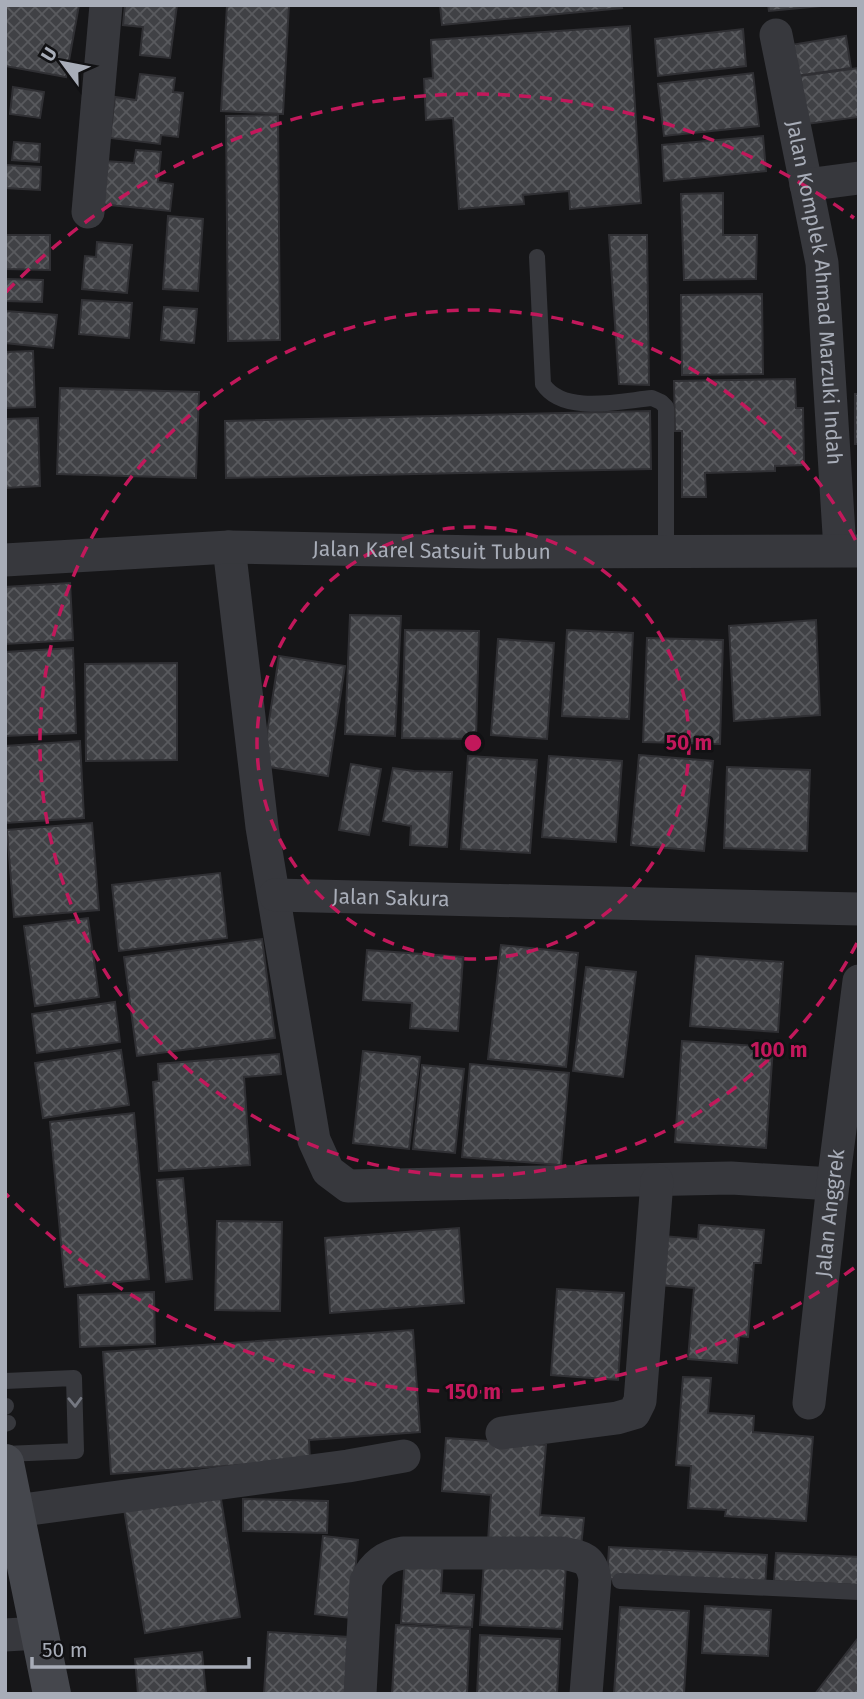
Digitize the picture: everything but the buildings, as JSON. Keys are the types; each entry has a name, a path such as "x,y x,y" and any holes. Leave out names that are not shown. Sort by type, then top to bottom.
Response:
{"street":[{"path":"88,212 106,5"},
{"name":"Jalan Komplek Ahmad Marzuki Indah","path":"776,35 822,263 849,550"},
{"path":"806,185 859,178"},
{"path":"229,547 262,827 314,1140 328,1171 348,1186 731,1178 833,1184"},
{"name":"Jalan Karel Satsuit Tubun","path":"5,560 229,547 482,552 849,550"},
{"name":"Jalan Sakura","path":"275,895 859,909"},
{"name":"Jalan Anggrek","path":"809,1404 859,981"},
{"path":"502,1433 617,1418 634,1413 640,1401 657,1181"},
{"path":"15,1511 404,1456"},
{"path":"5,1463 15,1511 22,1634 52,1694"},
{"path":"360,1694 366,1581 372,1570 383,1560 403,1553 562,1553 584,1558 593,1566 596,1578 586,1694"}],"lane":[{"path":"537,257 543,384 550,395 575,403 652,398 666,407 666,550"},
{"path":"5,1381 74,1378 76,1451 5,1454"},
{"path":"620,1581 859,1592"}]}
